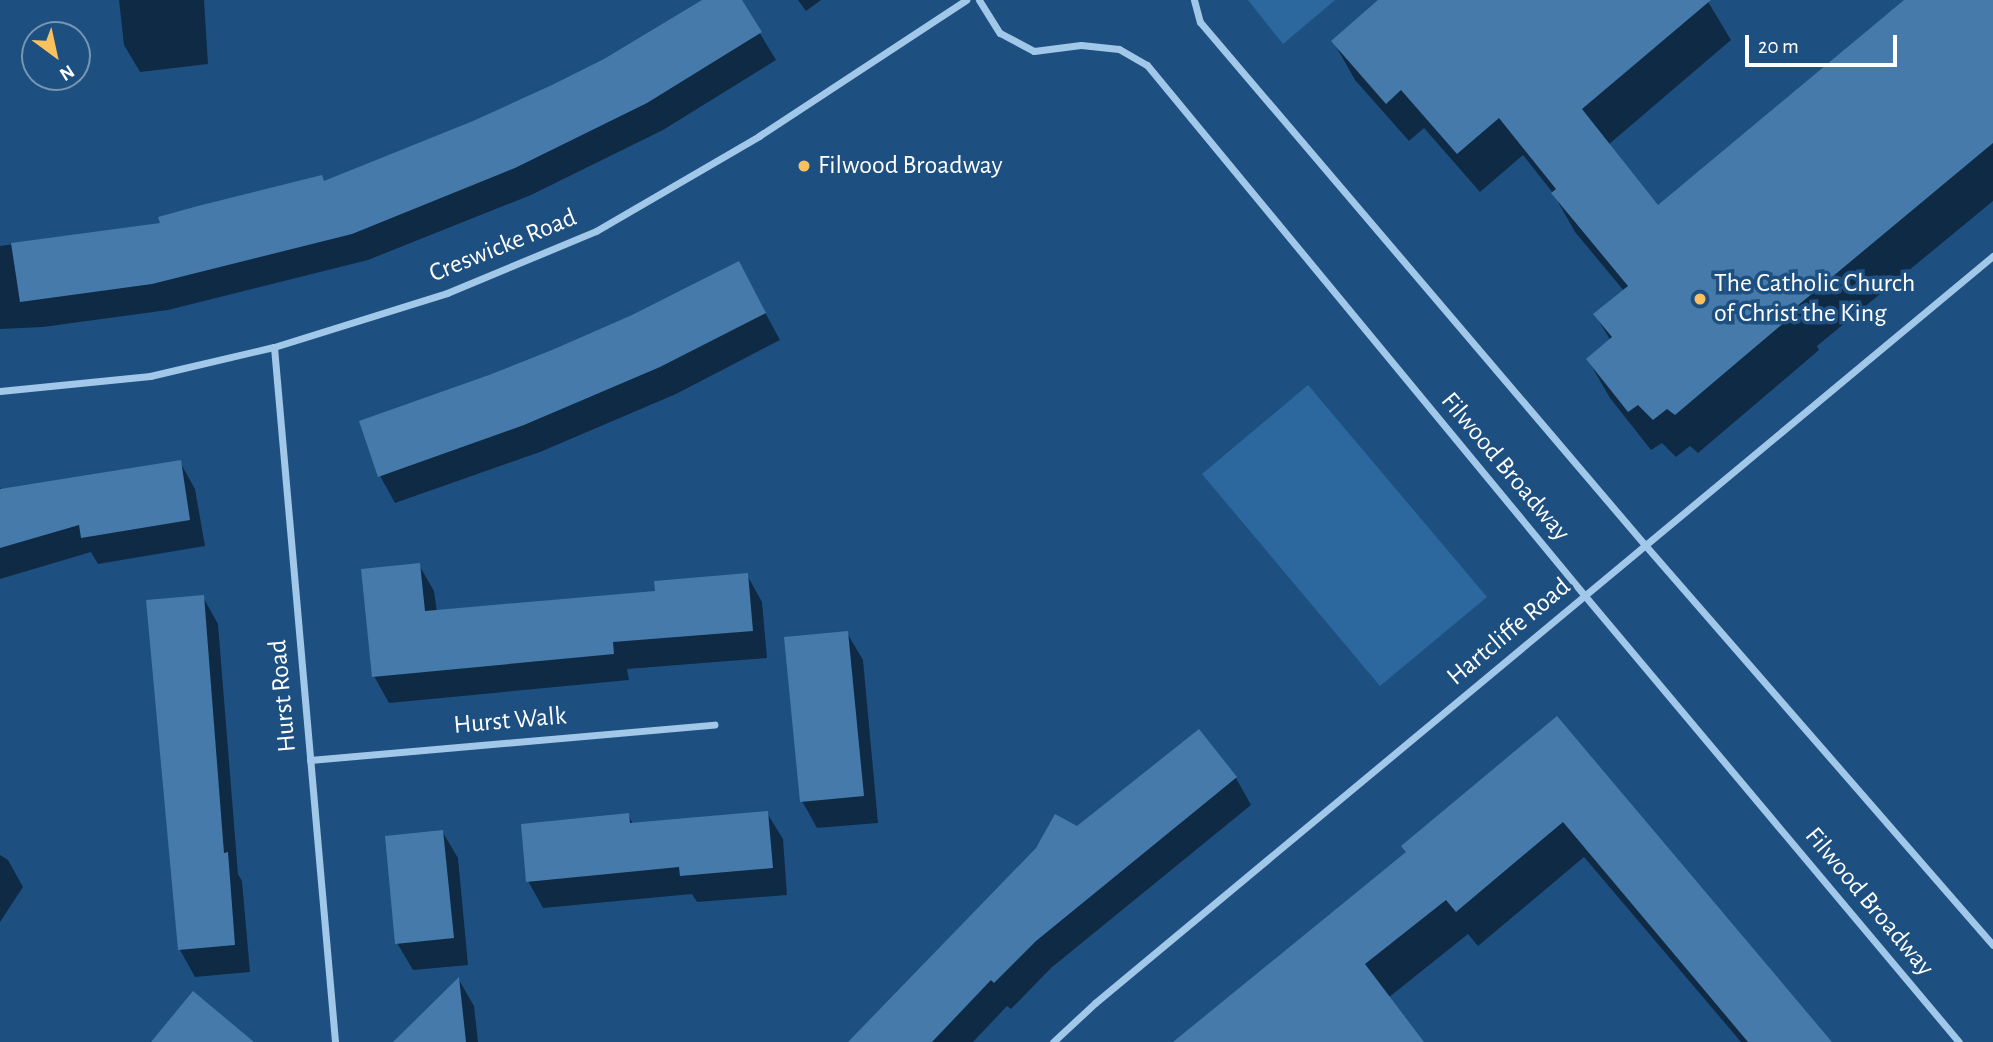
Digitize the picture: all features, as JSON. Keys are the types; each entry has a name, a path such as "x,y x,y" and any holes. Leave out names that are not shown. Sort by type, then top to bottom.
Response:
{"street":[{"name":"Creswicke Road","path":"0,391 150,376 274,347 447,293 596,231 759,136 966,0"},
{"name":"Filwood Broadway","path":"979,0 1000,33 1034,51 1081,45 1119,49 1147,65 1585,596 1959,1042"},
{"path":"1194,0 1200,22 1645,545 1993,945"},
{"name":"Hartcliffe Road","path":"1054,1042 1095,1003 1993,256"},
{"name":"Hurst Road","path":"274,347 335,1042"},
{"name":"Hurst Walk","path":"310,760 713,725"}],"shaded area":[{"path":"1248,0 1335,0 1283,44"},
{"path":"1308,385 1487,597 1380,686 1202,474"}],"building":[{"path":"702,0 742,0 762,32 647,103 515,168 352,234 152,284 20,302 11,243 160,223 158,217 198,206 322,175 324,181 473,121 552,85 604,59"},
{"path":"1378,0 1711,0 1582,109 1658,205 1904,0 1993,0 1993,143 1796,307 1799,310 1675,415 1667,409 1653,420 1638,405 1628,412 1586,359 1612,337 1593,314 1628,286 1551,193 1556,189 1499,118 1457,154 1401,90 1386,104 1331,41"},
{"path":"739,261 766,313 660,367 524,425 378,477 359,421 552,350 632,315"},
{"path":"181,460 190,520 81,538 79,525 0,548 0,489"},
{"path":"420,563 425,611 655,591 654,581 748,573 753,631 613,642 614,654 372,677 361,569"},
{"path":"204,595 224,853 228,852 235,945 178,950 146,600"},
{"path":"848,631 864,796 800,802 784,637"},
{"path":"1557,716 1832,1042 1748,1042 1563,822 1456,912 1446,900 1365,964 1424,1042 1173,1042 1406,852 1401,846"},
{"path":"1199,729 1237,777 1036,941 994,983 991,980 932,1042 848,1042 1036,848 1055,814 1077,826"},
{"path":"768,811 773,868 680,876 679,867 526,882 521,824 629,813 630,823"},
{"path":"443,830 454,938 395,944 385,836"},
{"path":"459,977 466,1042 393,1042"},
{"path":"193,991 254,1042 151,1042"}],"place":[{"name":"Filwood Broadway","path":"804,166"},
{"name":"The Catholic Church of Christ the King","path":"1700,299"}]}
